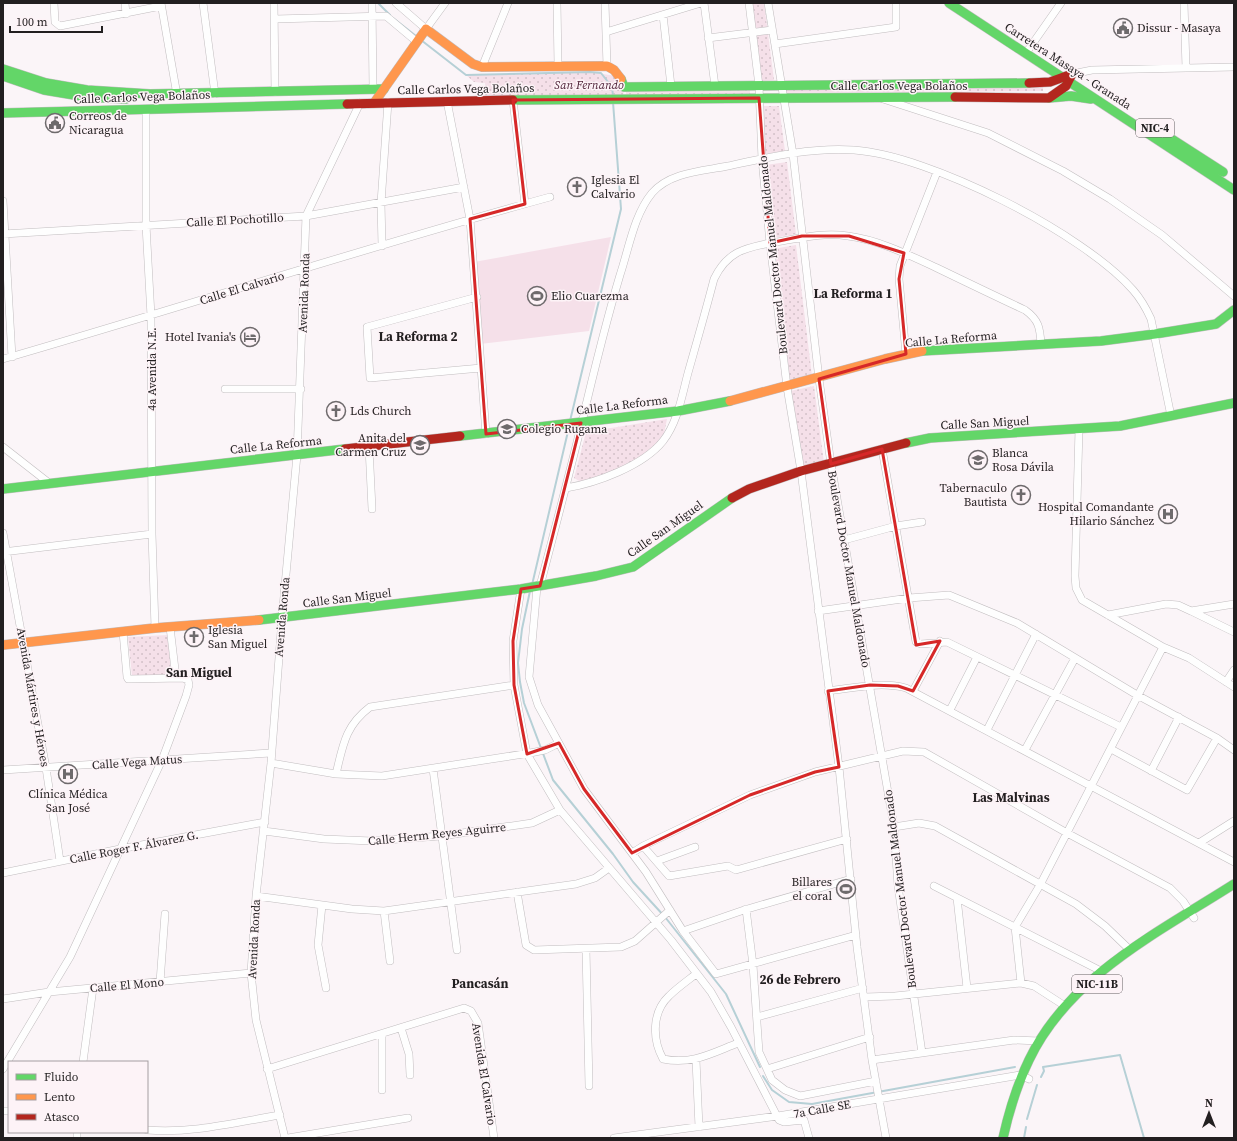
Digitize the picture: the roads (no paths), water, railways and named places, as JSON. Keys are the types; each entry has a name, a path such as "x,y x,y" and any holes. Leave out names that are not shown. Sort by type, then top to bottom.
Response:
{"main road":[{"name":"Carretera Masaya - Granada","path":"949,3 1028,50"},
{"name":"Carretera Masaya - Granada","path":"962,3 1101,102 1234,190"},
{"name":"Calle Carlos Vega Bolaños","path":"425,30 473,64 482,67 558,65 607,66"},
{"path":"374,103 425,30"},
{"path":"607,66 614,70 622,80 624,87 617,99"},
{"path":"3,69 53,84 149,103"},
{"path":"3,76 44,90 86,97 149,103"},
{"name":"Calle Carlos Vega Bolaños","path":"624,87 1046,83 1067,78"},
{"path":"1049,98 1058,94 1067,78"},
{"name":"Carretera Masaya - Granada","path":"1067,78 1234,180"},
{"name":"Calle Carlos Vega Bolaños","path":"149,103 177,95 384,89"},
{"name":"Calle Carlos Vega Bolaños","path":"3,113 149,103 374,103 513,100 877,97 1049,98 1071,96 1101,102"},
{"name":"Calle La Reforma","path":"3,489 152,470 559,426 678,411 742,399 787,388 920,351 1101,341 1155,334 1216,324 1234,310"},
{"name":"Calle San Miguel","path":"3,645 155,628 282,618 537,587 633,567 644,561 732,497 749,489 801,472 882,449 930,438 1120,426 1234,403"},
{"name":"NIC-11B","path":"1011,1138 1024,1077 1050,1036 1084,995 1124,961 1192,915 1234,884"},
{"name":"NIC-11B","path":"1003,1138 1008,1112 1038,1041 1065,1006 1101,971 1130,950 1192,915 1234,894"}],"street":[{"path":"54,3 55,22 60,26 126,14 161,5 177,95"},
{"path":"125,3 126,14"},
{"path":"203,3 215,94"},
{"path":"274,3 275,92"},
{"path":"372,3 373,89"},
{"name":"Calle Carlos Vega Bolaños","path":"396,3 425,30"},
{"path":"482,67 508,3"},
{"path":"557,3 558,65"},
{"path":"605,3 607,66"},
{"path":"606,32 702,3 715,86"},
{"name":"Boulevard Doctor Manuel Maldonado","path":"749,3 758,86 762,159 770,243 787,388 801,472 828,691 839,767 851,879"},
{"name":"Boulevard Doctor Manuel Maldonado","path":"768,3 793,154 819,379 831,464 894,827 898,886 922,1053"},
{"path":"775,44 896,27 896,3"},
{"path":"1028,50 1061,3"},
{"path":"1184,3 1186,68"},
{"path":"425,30 444,4"},
{"path":"663,15 671,86"},
{"path":"275,20 386,16 418,41"},
{"path":"708,38 772,30"},
{"path":"1067,78 1092,70 1234,67"},
{"path":"877,97 988,133 1063,171 1110,199 1162,235 1234,296"},
{"path":"513,100 525,204"},
{"path":"447,101 470,219 486,434"},
{"path":"382,246 381,203 388,102"},
{"name":"4a Avenida N.E.","path":"149,103 146,225 151,316 152,534 155,628"},
{"name":"Avenida Ronda","path":"286,1138 267,1069 256,1020 251,973 256,896 271,763 282,618 298,455 306,216 360,103"},
{"path":"856,935 753,965 716,974 668,911 632,853 584,789 557,744 538,705 529,678 537,587 566,488 580,423 605,324 642,211 649,197 663,183 680,175 793,154 845,150 864,151 911,162 937,172 1025,213 1064,235 1107,265 1134,290 1145,306 1155,334 1171,416"},
{"path":"906,354 899,279 900,266 937,172"},
{"name":"Calle El Pochotillo","path":"4,234 306,216 464,187"},
{"name":"Calle El Calvario","path":"3,359 151,316 470,219 550,197"},
{"path":"3,201 6,299 12,356"},
{"path":"566,488 604,479 619,472 650,452 663,441 673,425 678,411 714,279 719,269 728,259 743,249 802,236 848,236 872,241 904,253 1025,310 1036,319 1039,324 1041,344"},
{"path":"477,298 367,327 370,378 482,368"},
{"path":"225,389 301,389"},
{"path":"1079,429 1075,576 1076,588 1082,600 1163,647 1189,658 1234,687"},
{"path":"3,447 50,483"},
{"path":"369,447 372,510"},
{"path":"882,449 916,642 921,644 940,641 947,642 1121,727"},
{"path":"844,540 896,526 922,522"},
{"name":"Avenida Mártires y Héroes","path":"3,533 4,551 24,643 46,768 60,861"},
{"path":"4,551 152,534"},
{"path":"522,589 513,641 514,685 528,753 560,810 609,868 658,921 696,974 711,992 732,1027 738,1042 781,1122 804,1120 806,1122 809,1138"},
{"path":"818,611 856,607 909,598 948,595 1017,623 1137,695 1217,738 1234,750"},
{"path":"1108,615 1166,604 1178,605 1234,632"},
{"path":"1191,611 1234,604"},
{"path":"170,627 176,678"},
{"path":"8,1061 70,957 162,760 189,685 188,680 176,678 128,679 123,632"},
{"path":"987,730 1036,634"},
{"path":"913,691 940,641"},
{"path":"1021,983 1014,927 1040,885 1163,647"},
{"path":"950,710 977,657"},
{"path":"1025,750 1075,658"},
{"path":"1226,682 1234,670"},
{"path":"336,774 344,741 350,728 358,716 370,707 514,685"},
{"path":"828,691 870,685 898,686 913,691 1234,862"},
{"path":"1151,771 1179,717"},
{"path":"1111,749 1187,790 1217,738"},
{"path":"271,763 336,774 382,776 545,750 557,744"},
{"path":"632,853 643,846 750,795 815,772 883,758 903,752 924,752 1067,833 1170,888 1192,915"},
{"name":"Calle Vega Matus","path":"3,770 271,753"},
{"path":"433,769 457,950"},
{"name":"Calle Herm Reyes Aguirre","path":"264,831 324,839 372,841 441,836 532,823 560,810"},
{"path":"1199,843 1234,821"},
{"name":"Calle Roger F. Álvarez G.","path":"3,873 120,848 265,822"},
{"path":"894,827 919,823 935,826 1076,904 1105,926 1130,950"},
{"path":"643,846 669,876 728,866 736,870 847,839"},
{"path":"657,861 695,847"},
{"path":"256,896 322,905 384,911 576,884 595,878 609,868"},
{"path":"683,931 746,909 851,879 856,935 872,1060 886,1138"},
{"path":"934,886 1101,971"},
{"path":"517,892 526,945 534,950 622,947 635,941 668,911"},
{"path":"958,898 967,988"},
{"path":"322,905 318,945 326,988"},
{"path":"746,909 753,965 759,1052 772,1080 785,1090 800,1096 877,1084"},
{"path":"384,911 390,961"},
{"path":"160,982 165,914"},
{"path":"586,949 589,1086"},
{"name":"Calle El Mono","path":"3,999 49,992 251,973"},
{"path":"696,974 668,996 658,1012 654,1029 657,1049 663,1059 672,1061 696,1060 738,1042"},
{"path":"865,997 913,994 1021,983 1034,986 1065,1006"},
{"path":"83,1061 93,988"},
{"path":"757,1018 863,988"},
{"name":"Avenida El Calvario","path":"401,1028 453,1010 464,1008 472,1011 478,1022 494,1138"},
{"path":"267,1069 401,1028 408,1049 410,1075"},
{"path":"382,1034 382,1090"},
{"path":"767,1069 870,1037"},
{"path":"872,1060 1014,1040 1038,1041"},
{"path":"696,1060 699,1127"},
{"name":"7a Calle SE","path":"614,1138 678,1134 699,1127 1024,1077"},
{"path":"148,1130 160,1131 202,1127 280,1114"},
{"path":"286,1138 408,1118"}],"waterway":[{"path":"378,3 390,15"},
{"path":"393,18 416,36"},
{"path":"421,40 466,75 601,73 612,87 613,96"},
{"path":"570,421 621,209 613,102"},
{"path":"532,585 569,427"},
{"path":"530,591 522,629 518,663 520,682 524,703 553,780 613,854 633,882 665,917 726,994 760,1067"},
{"path":"1041,1077 1044,1071 1043,1067 1120,1055 1144,1138"},
{"path":"763,1076 772,1090 789,1102 812,1104 1015,1067"},
{"path":"1027,1119 1037,1085"},
{"path":"1024,1138 1026,1127"}],"place":[{"name":"Dissur - Masaya","path":"1123,28"},
{"name":"Correos de Nicaragua","path":"55,123"},
{"name":"Iglesia El Calvario","path":"577,187"},
{"name":"Elio Cuarezma","path":"537,296"},
{"name":"Hotel Ivania's","path":"250,337"},
{"name":"Lds Church","path":"336,411"},
{"name":"Colegio Rugama","path":"507,429"},
{"name":"Anita del Carmen Cruz","path":"420,445"},
{"name":"Blanca Rosa Dávila","path":"978,460"},
{"name":"Tabernaculo Bautista","path":"1021,495"},
{"name":"Hospital Comandante Hilario Sánchez","path":"1168,514"},
{"name":"Iglesia San Miguel","path":"194,637"},
{"name":"Clínica Médica San José","path":"68,774"},
{"name":"Billares el coral","path":"846,889"}],"district":[{"name":"La Reforma 1","path":"853,293"},
{"name":"La Reforma 2","path":"418,336"},
{"name":"San Miguel","path":"199,672"},
{"name":"Las Malvinas","path":"1011,797"},
{"name":"26 de Febrero","path":"800,979"},
{"name":"Pancasán","path":"480,983"}],"park label":[{"name":"San Fernando","path":"589,85"}]}
